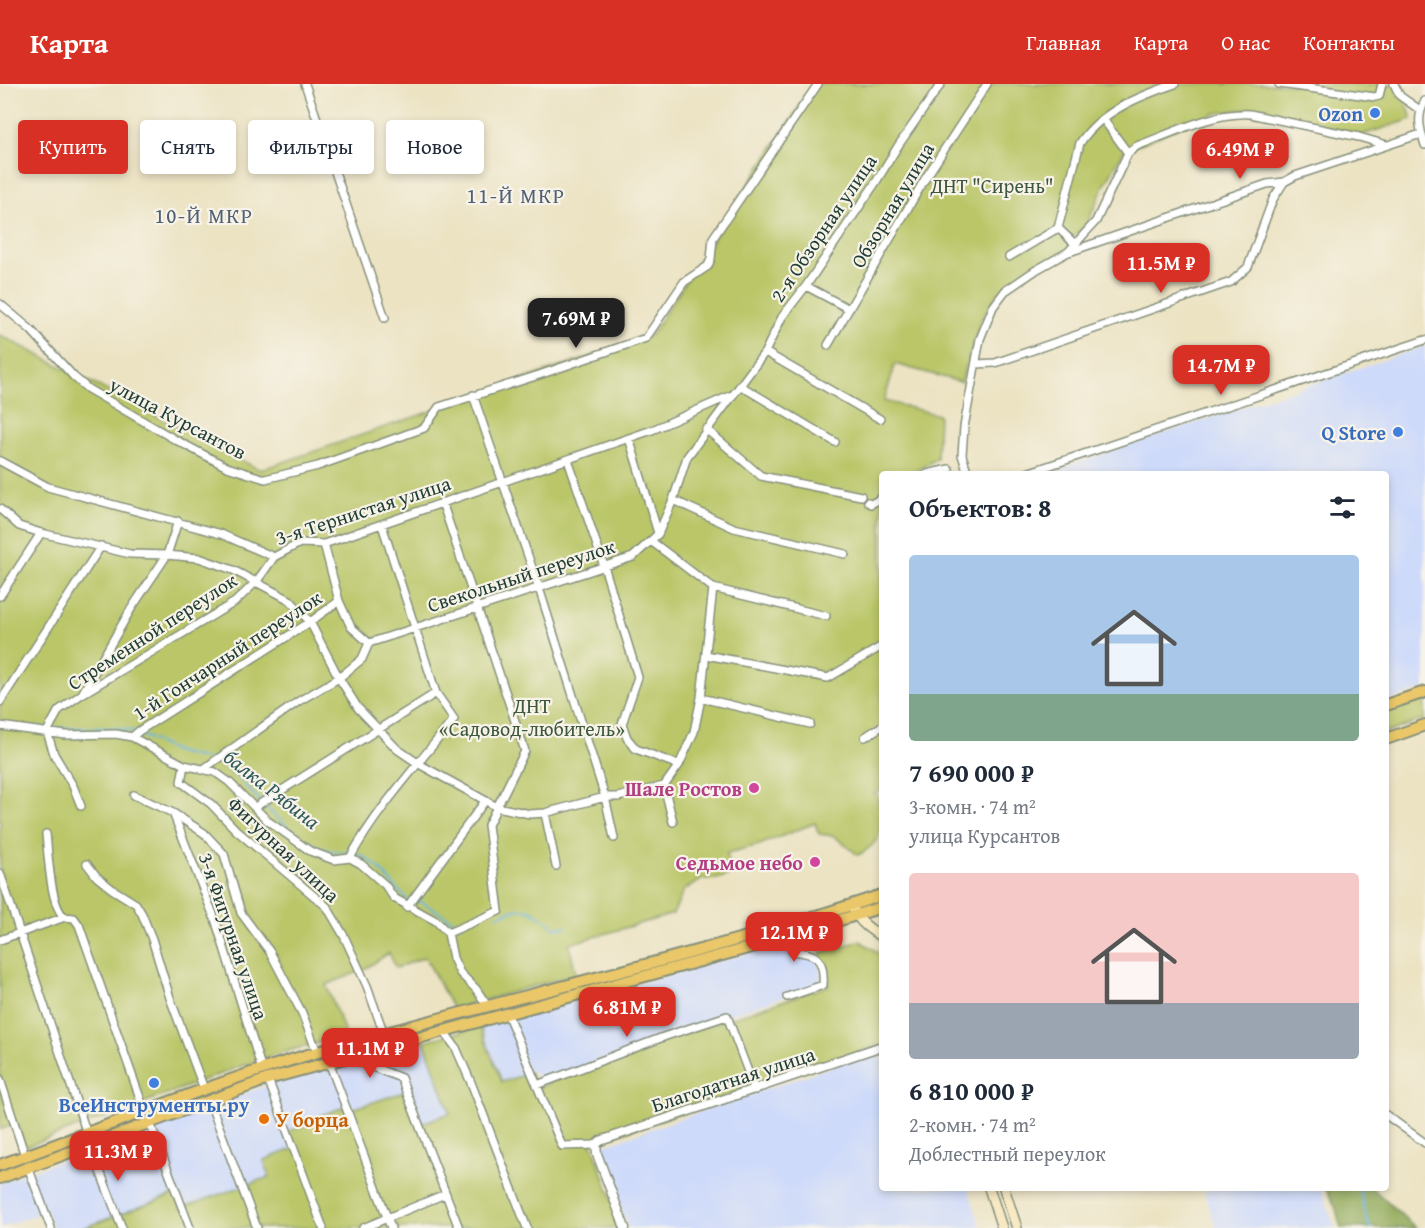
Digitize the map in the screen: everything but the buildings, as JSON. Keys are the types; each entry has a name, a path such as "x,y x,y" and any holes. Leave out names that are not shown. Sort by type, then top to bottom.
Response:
{"highway":[{"path":"1389,704 1425,692"},
{"path":"1389,738 1425,725"},
{"path":"0,1165 25,1156 150,1123 268,1079 787,937 879,898"},
{"path":"0,1178 145,1112 204,1089 317,1052 755,935 854,910 879,907"}],"main road":[{"path":"854,910 869,929 879,935"},
{"path":"990,1191 1002,1228"},
{"path":"1005,1191 1017,1228"}],"street":[{"path":"305,84 385,318"},
{"name":"улица Курсантов","path":"0,304 32,330 74,377 88,389 174,440 227,467 265,479 318,466 424,428 439,407 646,338 684,282 708,266 713,238 818,84"},
{"name":"2-я Обзорная улица","path":"736,393 765,352 782,317 806,286 941,84"},
{"name":"Обзорная улица","path":"828,345 925,179 987,84"},
{"path":"1009,257 1058,228 1080,143 1086,133 1126,104 1175,84"},
{"path":"1279,84 1375,97 1379,96 1382,84"},
{"path":"1394,84 1400,96 1420,110"},
{"path":"1425,101 1420,110 1419,123 1425,145"},
{"path":"1068,252 1096,221 1128,153 1137,146 1217,117 1237,113 1250,114 1387,145"},
{"path":"1103,119 1128,153"},
{"path":"967,471 962,455 964,427 980,339 993,307 1005,291 1068,252 1267,184 1284,182 1295,176 1421,134"},
{"path":"976,364 995,363 1231,282 1248,267 1273,199 1284,182"},
{"path":"1058,228 1075,244"},
{"path":"806,286 849,309"},
{"path":"1033,471 1425,340"},
{"path":"765,352 880,419"},
{"path":"741,386 835,442"},
{"name":"Свекольный переулок","path":"369,643 633,556 658,534 673,500 687,457 706,429 736,393"},
{"name":"3-я Тернистая улица","path":"1,464 48,487 221,534 274,557 300,543 324,544 568,460 652,430 736,393"},
{"path":"473,395 539,588 605,797 614,838"},
{"path":"706,429 761,476 861,496"},
{"path":"629,438 658,534"},
{"path":"568,460 638,676 622,724 627,738 636,749 679,765"},
{"path":"940,471 949,469"},
{"path":"673,500 734,528 845,554"},
{"path":"868,502 871,504 879,500"},
{"path":"442,502 525,751 488,825 499,910 448,933"},
{"path":"0,509 19,526 41,533 130,554 199,558 257,581 290,600 310,622 339,678 358,708 397,749 419,764 497,807 530,814 545,813 605,797 618,797 664,786 679,765 694,732 701,698 713,588"},
{"path":"82,694 131,609 167,555 178,521"},
{"path":"350,858 388,799 454,719 436,693 382,525"},
{"path":"0,596 41,533"},
{"path":"651,541 713,588 826,616"},
{"path":"202,770 299,701 339,678 362,659 369,643 351,627 339,601 324,544"},
{"path":"0,702 102,546"},
{"name":"Стременной переулок","path":"47,732 59,710 82,694 235,602 257,581 274,557"},
{"name":"1-й Гончарный переулок","path":"132,737 339,601"},
{"path":"706,655 828,678 879,648"},
{"path":"255,807 436,693"},
{"path":"701,698 810,724"},
{"path":"0,726 66,735 116,734 132,737 184,765 215,772 229,782 268,821 310,851 334,860 350,858 374,873 386,885 394,898 436,921 448,933 453,958 460,974 476,989 488,1007"},
{"path":"865,736 879,728"},
{"path":"47,732 54,754 74,786 81,806"},
{"name":"Фигурная улица","path":"184,765 182,782 212,804 236,830 327,907 344,936 362,976 384,1035"},
{"path":"664,786 673,822"},
{"path":"134,795 173,813 204,833 224,854 241,912 270,952 302,1013 317,1052"},
{"path":"407,907 485,801"},
{"name":"3-я Фигурная улица","path":"173,813 216,922 261,1070"},
{"path":"545,813 556,866"},
{"path":"46,834 54,897 60,912 65,917"},
{"path":"87,864 111,889 136,904 142,914 204,1089"},
{"path":"0,873 89,1139 122,1228"},
{"path":"0,940 65,917 74,918 79,925 145,1112"},
{"path":"787,937 792,951 809,952 821,963 824,972 824,985 787,998"},
{"name":"Благодатная улица","path":"507,1013 562,1146 596,1145 608,1137 879,1047"},
{"path":"537,1085 726,1016 755,1090"},
{"path":"443,1030 456,1048 472,1085 527,1228"},
{"path":"347,1057 401,1078 459,1228"},
{"path":"329,1062 391,1228"},
{"path":"0,1079 25,1156"},
{"path":"268,1079 323,1228"},
{"path":"209,1100 257,1228"},
{"path":"1389,1117 1425,1143"},
{"path":"150,1123 190,1228"},
{"path":"596,1145 597,1154 625,1228"},
{"path":"28,1167 51,1228"},
{"path":"363,1228 445,1194"}],"shaded area":[{"path":"1425,346 1425,688 1389,701 1389,471 1052,471"},
{"path":"793,941 797,953 810,955 819,964 822,985 727,1015 539,1083 534,1071 502,1081 481,1027"},
{"path":"424,1041 450,1113 419,1124 407,1090 348,1109 346,1105 318,1116 319,1120 286,1131 292,1149 263,1160 269,1177 183,1206 178,1193 82,1228 53,1228 46,1211 0,1228 0,1183 268,1085"},
{"path":"879,1050 879,1191 969,1191 981,1228 628,1228 599,1147"},
{"path":"1322,1191 1335,1228 1216,1228 1204,1192"}],"green space":[{"name":"ДНТ «Садовод-любитель»","path":"814,84 1400,84 1412,119 1362,135 1248,109 1217,113 1124,151 1104,186 1086,226 1070,239 1071,248 999,292 981,320 961,382 895,364 884,401 939,415 937,458 917,471 879,471 879,791 875,794 879,802 879,834 875,842 865,851 858,855 834,836 819,834 815,823 759,845 727,853 731,874 717,879 703,879 684,890 673,914 569,944 576,974 453,1009 425,957 396,968 389,953 363,970 326,985 346,1035 263,1058 25,1147 17,1123 0,1130 0,335 260,470 650,336"},
{"path":"1425,698 1425,719 1389,732 1389,711"},
{"path":"860,941 879,953 879,1045 592,1143 622,1228 83,1228 175,1194 181,1208 269,1177 264,1160 295,1148 289,1131 320,1121 319,1116 344,1107 346,1111 404,1092 417,1125 450,1113 424,1041 480,1027 502,1082 530,1073 536,1088 640,1048 828,986 827,973 820,953"},
{"path":"1327,1191 1375,1191 1416,1228 1341,1228 1335,1206"}],"waterway":[{"name":"балка Рябина","path":"28,727 46,728"},
{"name":"балка Рябина","path":"52,728 116,728 133,731 177,752 211,760"},
{"name":"балка Рябина","path":"217,761 294,832 326,850 355,853 366,858 408,900"},
{"name":"балка Рябина","path":"414,902 420,901 461,925"},
{"name":"балка Рябина","path":"498,915 523,909 539,915 554,927 566,927"},
{"path":"1360,1191 1368,1225 1371,1228"}],"place":[{"name":"Ozon","path":"1375,113"},
{"name":"Q Store","path":"1398,432"},
{"name":"Шале Ростов","path":"754,788"},
{"name":"Седьмое небо","path":"815,862"},
{"name":"ВсеИнструменты.ру","path":"154,1083"},
{"name":"У борца","path":"264,1119"}],"district":[{"name":"11-Й МКР","path":"516,195"},
{"name":"10-Й МКР","path":"204,215"}],"park label":[{"name":"ДНТ \"Сирень\"","path":"992,185"}]}
